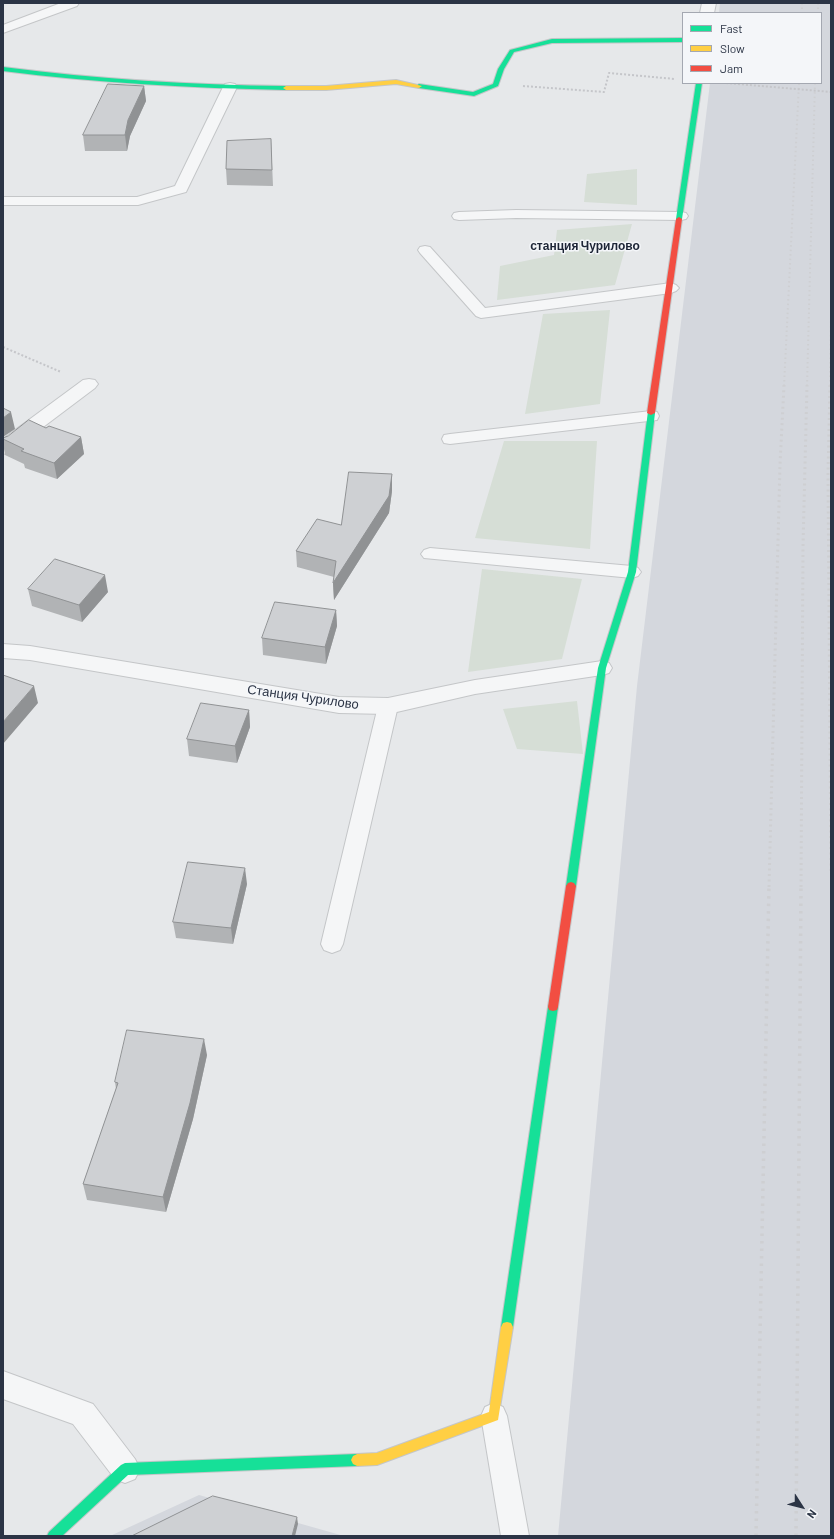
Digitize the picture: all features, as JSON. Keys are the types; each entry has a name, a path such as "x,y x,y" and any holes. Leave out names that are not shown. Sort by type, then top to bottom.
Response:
{"street":[{"path":"3,69 59,76 230,87 326,88 396,82 474,94 496,85 501,69 512,51 552,41 682,40"},
{"path":"53,1536 125,1469 377,1459 494,1416 602,668 632,572 651,416 671,288 699,84"},
{"path":"3,448 89,384"},
{"name":"Станция Чурилово","path":"3,651 30,653 340,705 388,706 475,687 602,668"},
{"path":"3,1385 83,1414 125,1469"}],"lane":[{"path":"3,29 72,3"},
{"path":"3,201 138,201 181,190 230,87"},
{"path":"459,216 516,214 681,216"},
{"path":"425,250 481,312 671,288"},
{"path":"450,439 651,416"},
{"path":"430,554 632,572"},
{"path":"332,944 388,706"},
{"path":"494,1416 515,1536"}],"path":[{"path":"496,85 561,88 604,92 609,73 676,79"},
{"path":"738,84 831,92"},
{"path":"3,347 89,384"}],"shaded area":[{"path":"720,3 831,3 831,1536 558,1536 637,686 710,84 822,84 822,12 719,12"},
{"path":"637,169 637,205 584,202 587,174"},
{"path":"632,224 615,285 497,300 500,266 554,255 557,230"},
{"path":"610,310 600,404 525,414 543,314"},
{"path":"504,441 597,441 590,549 475,538"},
{"path":"482,569 582,579 562,659 468,672"},
{"path":"577,701 583,754 517,749 503,709"},
{"path":"199,1495 344,1536 110,1536"}],"building":[{"path":"108,84 144,86 128,120 125,135 83,135"},
{"path":"271,139 272,170 226,169 227,141"},
{"path":"3,408 11,412 3,418"},
{"path":"29,420 46,428 49,426 81,437 54,463 21,451 24,449 3,439"},
{"path":"349,472 392,474 389,496 333,583 336,561 296,551 317,519 341,525"},
{"path":"55,559 105,575 79,605 28,589"},
{"path":"275,602 336,610 325,647 262,638"},
{"path":"3,675 34,686 3,722"},
{"path":"201,703 249,710 235,746 187,739"},
{"path":"188,862 245,868 231,928 173,922"},
{"path":"127,1030 204,1039 190,1103 163,1197 83,1184 118,1083 115,1082"},
{"path":"213,1496 297,1517 292,1536 132,1536"}],"railway":[{"path":"802,3 802,12"},
{"path":"818,3 818,12"},
{"path":"784,386 799,84"},
{"path":"807,386 815,84"},
{"path":"830,386 831,316"},
{"path":"769,887 780,465 784,385"},
{"path":"801,887 803,546 807,385"},
{"path":"830,385 828,474 831,874"},
{"path":"756,1536 769,886"},
{"path":"796,1536 801,886"}],"traffic: fast":[{"path":"419,86 474,94 496,85 501,69 512,51 552,41 682,40"},
{"path":"3,69 38,74 144,83 286,88"},
{"path":"679,219 699,84"},
{"path":"571,886 602,668 632,572 651,413"},
{"path":"507,1327 553,1007"},
{"path":"53,1536 125,1469 357,1460"}],"traffic: slow":[{"path":"286,88 326,88 396,82 419,86"},
{"path":"357,1460 377,1459 494,1416 507,1327"}],"traffic: jam":[{"path":"651,413 679,219"},
{"path":"553,1007 571,886"}],"district":[{"name":"станция Чурилово","path":"585,246"}]}
